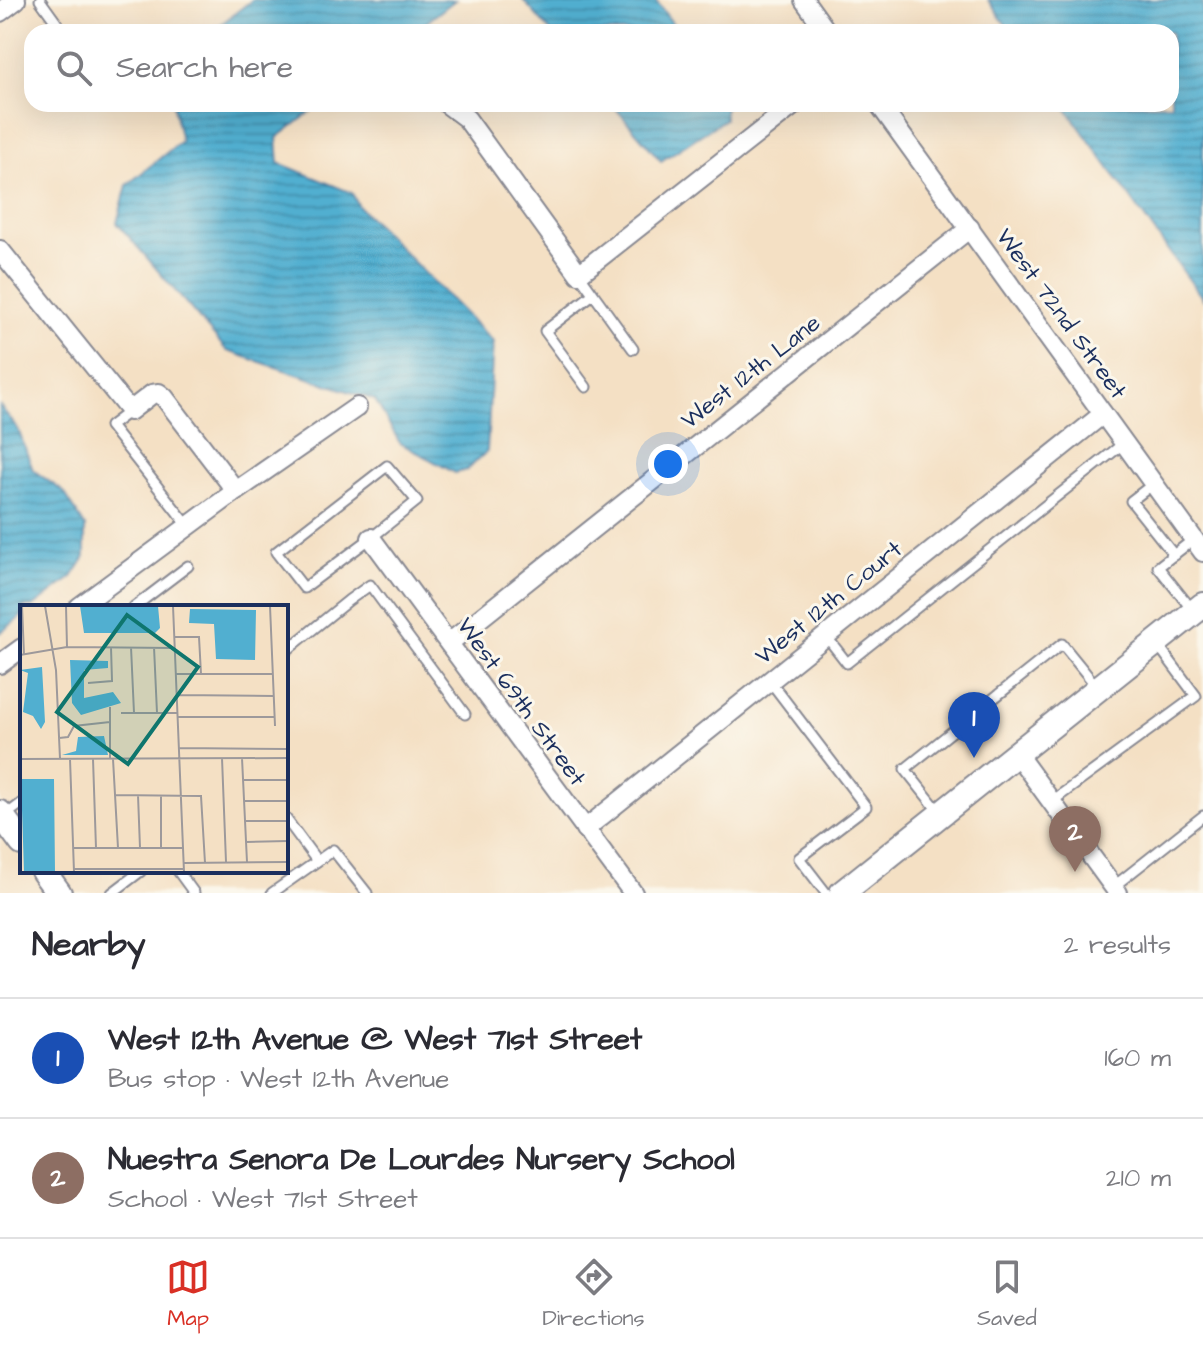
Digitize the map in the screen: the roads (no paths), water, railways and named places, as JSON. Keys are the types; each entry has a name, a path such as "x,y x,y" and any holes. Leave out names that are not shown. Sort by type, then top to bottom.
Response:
{"main road":[{"path":"842,892 1198,609"},
{"path":"8,811 20,838"},
{"path":"44,873 59,893"}],"street":[{"path":"0,12 16,0"},
{"path":"804,0 821,24"},
{"path":"458,112 467,119 579,274 785,112"},
{"name":"West 72nd Street","path":"885,112 1198,545"},
{"name":"West 12th Lane","path":"449,643 970,228"},
{"path":"0,250 130,411 152,394 159,393 236,491"},
{"path":"82,605 236,491 357,407"},
{"name":"West 12th Court","path":"585,829 1103,414"},
{"name":"West 69th Street","path":"371,538 633,893"},
{"path":"0,664 20,649"},
{"path":"1016,753 1116,890"}],"lane":[{"path":"40,0 57,24"},
{"path":"579,274 633,349"},
{"path":"586,387 545,331 593,294"},
{"path":"130,411 110,426 189,527"},
{"path":"826,636 847,663 1124,443"},
{"path":"387,466 417,501 371,538 304,588 276,552 387,466"},
{"path":"1154,483 1131,501 1174,555"},
{"path":"1198,545 1174,555 1158,567 1198,609"},
{"path":"137,605 188,566"},
{"path":"288,649 370,585 465,714"},
{"path":"1051,802 1199,694 1156,642"},
{"path":"940,813 905,769 1014,682 1062,644 1097,688"},
{"path":"770,681 866,807 799,858 842,892"},
{"path":"1116,890 1203,816"},
{"path":"288,822 317,861"},
{"path":"272,893 333,850 367,893"},
{"path":"112,893 138,873"},
{"path":"179,873 194,893"}],"water":[{"path":"252,0 455,0 424,24 221,24"},
{"path":"523,0 655,0 673,24 544,24"},
{"path":"988,0 1203,0 1203,299 1069,112 1179,112 1179,24 1005,24"},
{"path":"175,112 311,112 277,138 279,163 352,193 359,207 493,342 487,451 467,470 455,473 400,443 375,400 227,351 117,223 127,185 181,141"},
{"path":"619,112 725,112 725,119 661,161"},
{"path":"0,406 18,429 33,470 64,492 85,526 85,557 72,577 36,605 20,605 20,618 0,633"}],"place":[{"name":"West 12th Avenue @ West 71st Street","path":"974,758"},
{"name":"Nuestra Senora De Lourdes Nursery School","path":"1075,872"}]}
